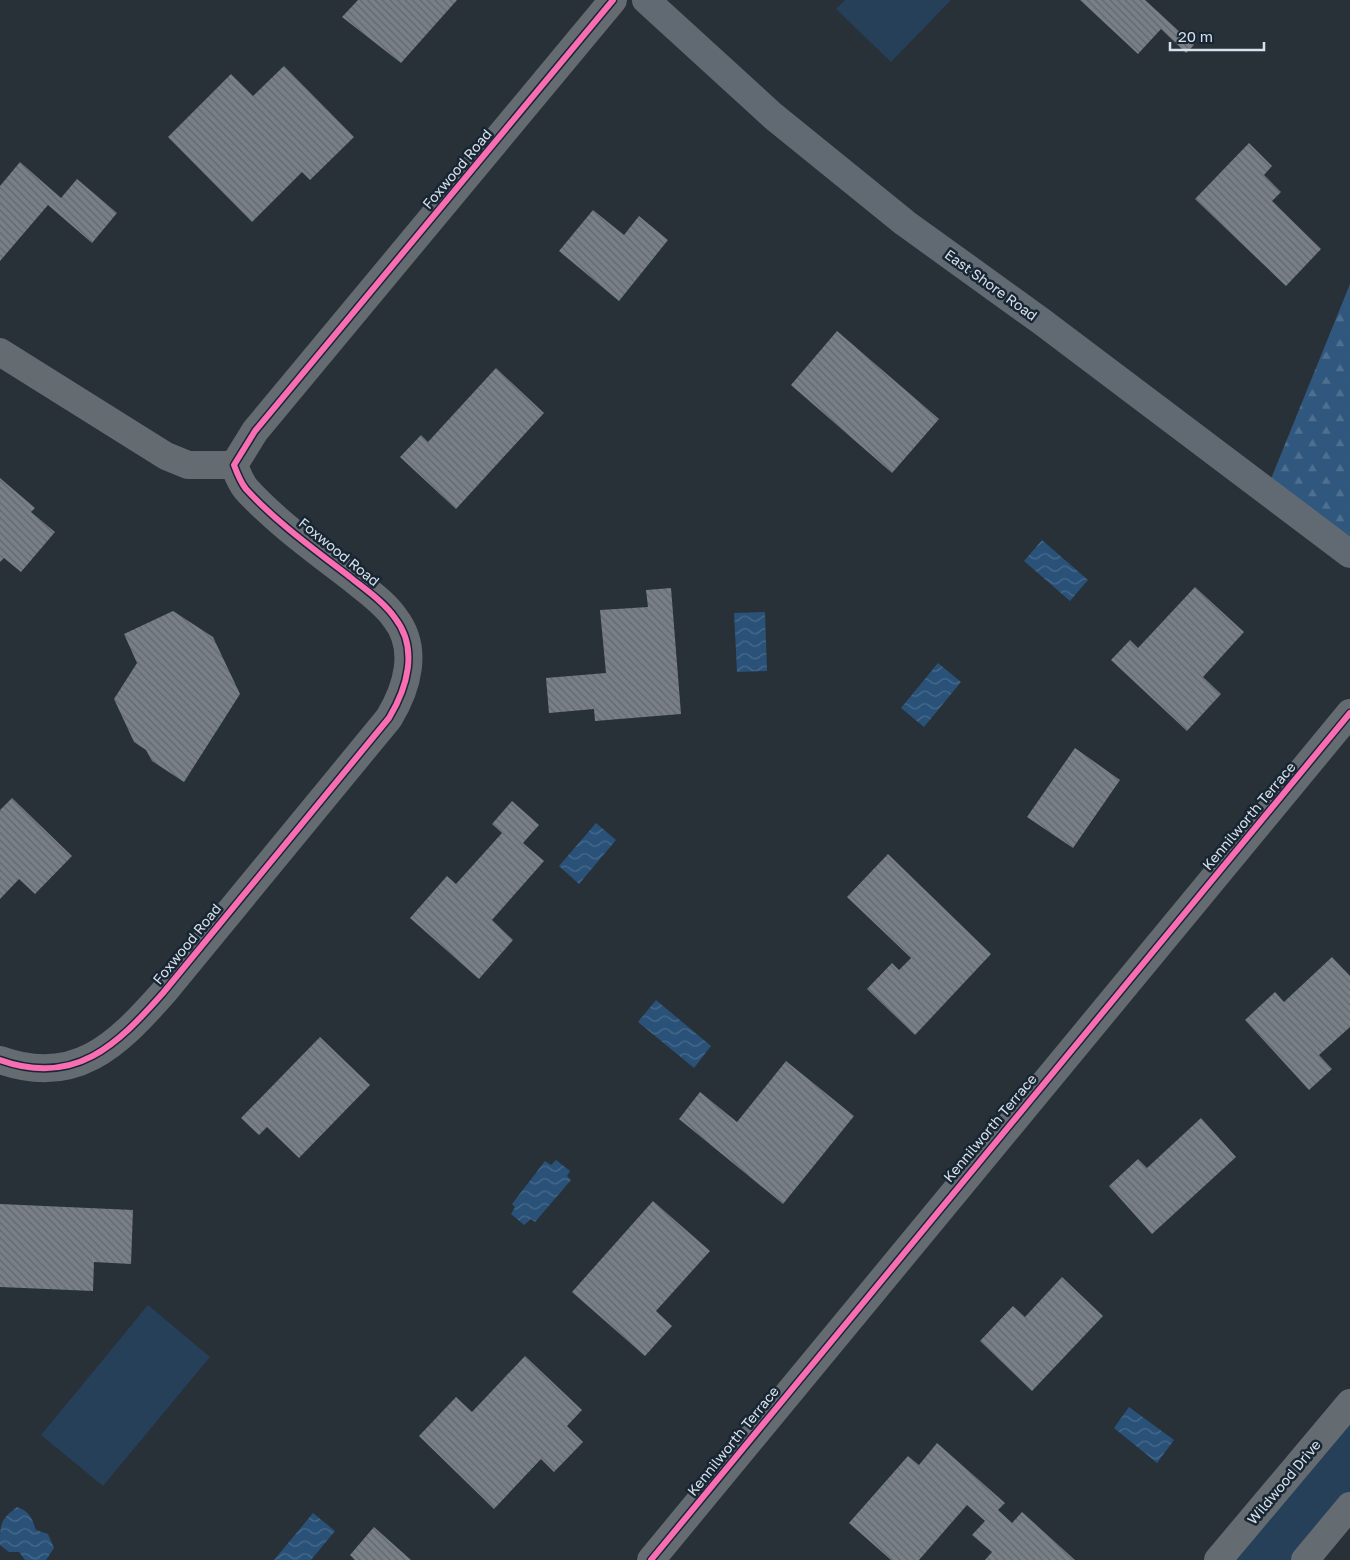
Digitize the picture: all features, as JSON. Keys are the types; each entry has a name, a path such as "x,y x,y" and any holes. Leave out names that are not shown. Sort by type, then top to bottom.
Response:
{"main road":[{"name":"East Shore Road","path":"646,0 773,116 905,223 1041,321 1350,554"}],"street":[{"name":"Foxwood Road","path":"0,1060 32,1068 65,1065 99,1053 125,1035 163,993 389,718 401,697 409,673 407,646 396,619 372,594 298,536 245,488 234,465 255,431 613,0"},
{"path":"0,352 166,456 188,465 234,465"},
{"name":"Kennilworth Terrace","path":"651,1560 1350,713"},
{"name":"Wildwood Drive","path":"1218,1560 1350,1403"},
{"path":"1305,1560 1350,1506"}],"shaded area":[{"path":"845,0 951,0 891,62 836,9"},
{"path":"148,1305 210,1357 103,1486 41,1435"},
{"path":"1350,1403 1350,1506 1305,1560 1218,1560"}],"green space":[{"path":"1350,284 1350,554 1266,491"}],"water":[{"path":"1042,540 1088,580 1070,601 1024,561"},
{"path":"765,612 767,671 737,672 734,613"},
{"path":"938,663 961,682 924,727 901,708"},
{"path":"596,823 616,840 579,884 559,866"},
{"path":"656,1000 711,1046 694,1068 638,1022"},
{"path":"556,1160 570,1171 567,1176 571,1180 535,1222 531,1219 524,1225 511,1214 515,1207 512,1204 545,1161 551,1165"},
{"path":"1129,1407 1174,1440 1157,1463 1114,1428"},
{"path":"17,1507 30,1516 36,1530 48,1534 54,1548 46,1560 25,1560 19,1552 9,1552 0,1545 2,1523 7,1515"},
{"path":"313,1513 335,1531 311,1560 274,1560"}],"building":[{"path":"358,0 457,0 401,63 342,17"},
{"path":"1080,0 1145,0 1194,45 1186,53 1161,29 1138,54"},
{"path":"284,66 354,137 310,180 302,172 252,222 168,137 231,74 253,96"},
{"path":"1249,143 1272,166 1264,175 1281,192 1272,201 1321,249 1286,286 1195,199"},
{"path":"20,162 61,198 77,179 117,213 92,243 48,205 0,261 0,186"},
{"path":"593,210 624,235 639,216 668,240 619,301 559,251"},
{"path":"837,331 939,419 892,473 791,385"},
{"path":"496,368 544,413 456,509 400,457 421,435 428,442"},
{"path":"0,478 35,508 31,512 55,532 21,572 4,558 0,562"},
{"path":"1195,587 1244,632 1203,677 1221,694 1187,731 1111,660 1130,640 1138,648"},
{"path":"671,588 681,714 595,721 594,709 549,713 546,678 606,673 600,610 648,607 646,590"},
{"path":"173,611 213,637 240,694 184,782 152,761 146,750 134,742 114,699 137,663 124,634"},
{"path":"1075,748 1120,780 1073,848 1027,817"},
{"path":"12,798 72,856 35,894 19,879 0,899 0,810"},
{"path":"512,801 539,825 523,843 544,861 492,920 513,940 479,979 410,918 447,876 456,884 502,833 492,824"},
{"path":"888,854 991,954 915,1035 867,989 892,963 899,970 911,958 847,897"},
{"path":"1332,957 1350,976 1350,1027 1319,1055 1332,1069 1309,1090 1245,1020 1275,992 1284,1002"},
{"path":"320,1037 370,1085 299,1158 267,1127 259,1135 241,1118"},
{"path":"786,1061 854,1116 783,1204 679,1119 700,1092 737,1122"},
{"path":"1201,1118 1236,1157 1152,1234 1109,1186 1138,1159 1147,1168"},
{"path":"653,1201 710,1251 656,1311 672,1326 645,1356 572,1292"},
{"path":"0,1204 133,1210 131,1264 94,1262 93,1291 0,1287"},
{"path":"1062,1277 1103,1316 1032,1391 980,1341 1013,1306 1025,1317"},
{"path":"525,1356 582,1410 567,1426 583,1442 554,1472 541,1459 494,1509 419,1436 456,1397 472,1412"},
{"path":"937,1443 1005,1503 998,1510 1012,1523 1022,1512 1075,1560 985,1560 992,1552 972,1535 985,1521 967,1505 919,1560 891,1560 849,1523 908,1456 919,1465"},
{"path":"374,1527 411,1560 355,1560 350,1555"}],"cycle path":[{"path":"0,1060 27,1067 51,1068 72,1064 92,1056 111,1044 129,1029 163,993 389,718 401,694 408,668 407,642 395,618 380,601 270,513 244,487 234,465 255,431 613,0"},
{"path":"651,1560 1350,713"}]}
